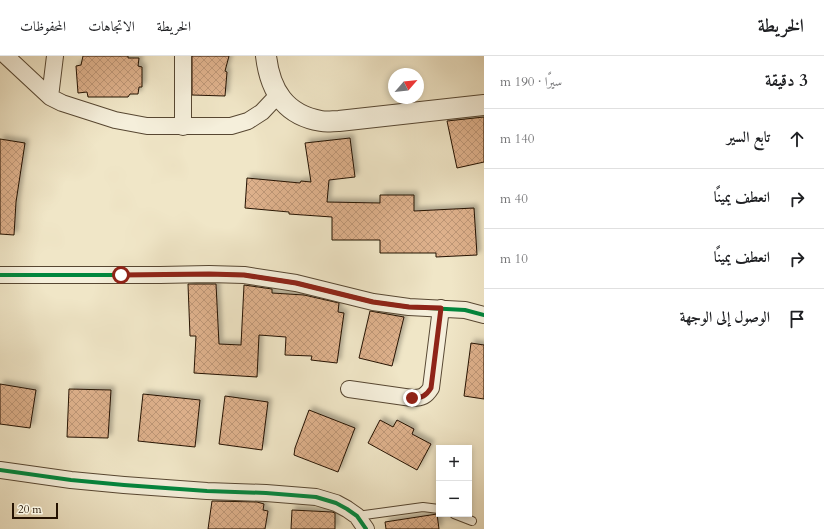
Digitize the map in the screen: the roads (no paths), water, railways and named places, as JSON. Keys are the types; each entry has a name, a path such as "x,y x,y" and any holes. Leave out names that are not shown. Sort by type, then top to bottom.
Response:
{"street":[{"path":"6,56 50,97 62,103 115,120 147,126 231,126 248,121 262,112 278,96"},
{"path":"50,97 55,56"},
{"path":"183,56 183,127"},
{"path":"266,56 270,81 278,96 290,108 305,117 322,122 484,105"},
{"path":"0,275 244,275 296,283 373,302 409,307 465,310 484,315"},
{"path":"349,389 412,398 422,398 427,394 431,388 441,308"},
{"path":"0,470 71,480 124,485 207,492 266,493 316,497 336,503 357,516 366,529"}],"lane":[{"path":"357,516 424,507 436,509"},
{"path":"462,517 472,521"}]}
